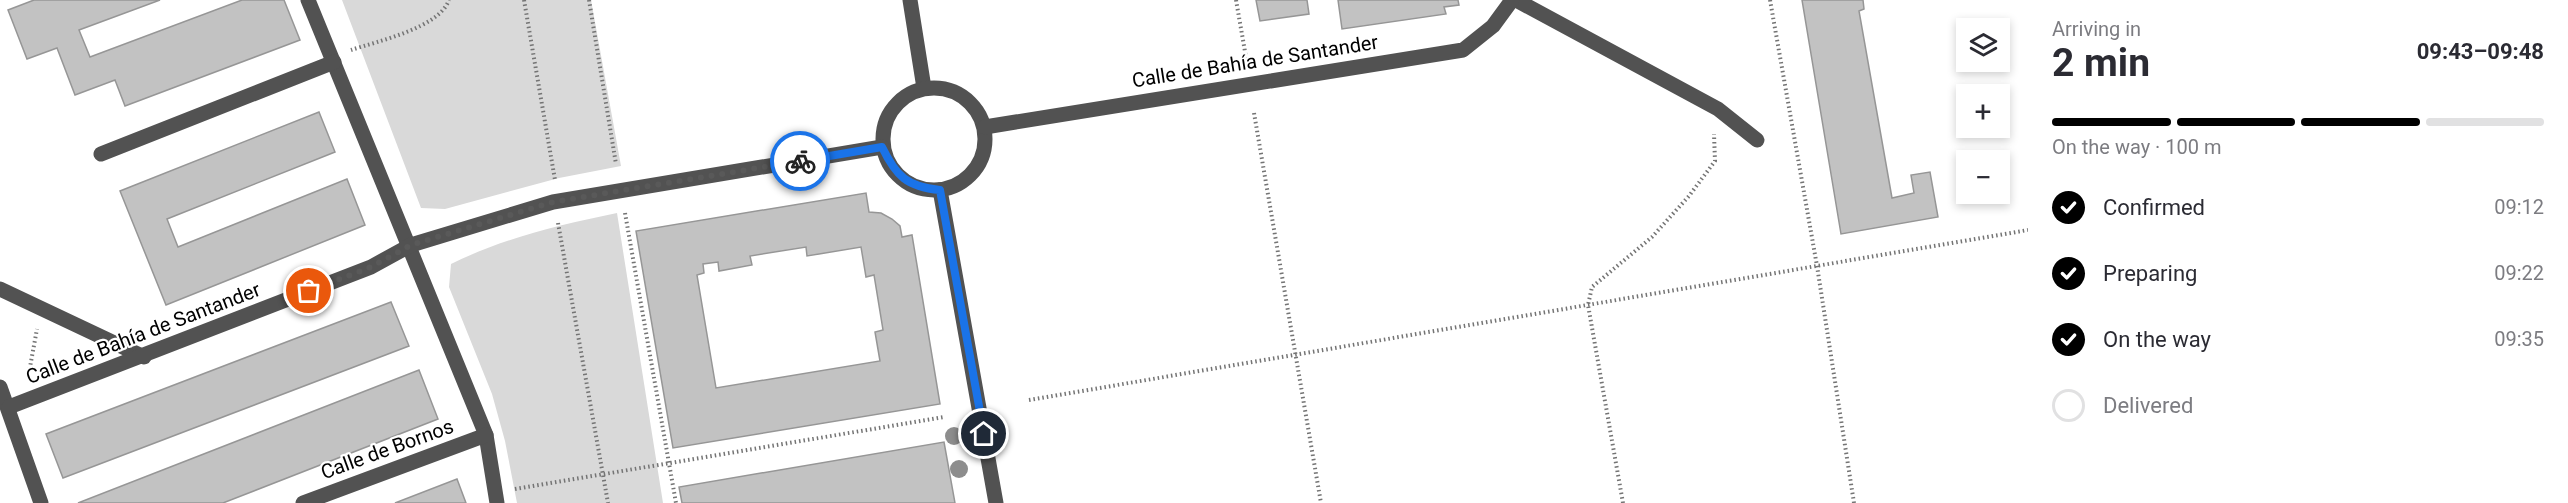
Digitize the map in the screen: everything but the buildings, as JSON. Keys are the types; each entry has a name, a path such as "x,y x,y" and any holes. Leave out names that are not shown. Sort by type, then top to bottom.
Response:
{"street":[{"path":"308,0 411,245 486,435 497,503"},
{"path":"910,0 924,88"},
{"name":"Calle de Bahía de Santander","path":"985,127 1463,50 1493,26 1514,0 1718,109 1757,140"},
{"path":"101,154 334,62"},
{"path":"924,88 956,93 969,102 985,127 980,161 970,174 958,183 940,190 924,189 906,182 892,168 882,147 887,119 896,105 908,94 924,88"},
{"name":"Calle de Bahía de Santander","path":"9,407 144,357 371,267 411,245 553,202 882,147"},
{"path":"940,190 996,503"},
{"path":"0,289 144,357"},
{"path":"0,387 9,407 41,503"},
{"name":"Calle de Bornos","path":"303,503 486,435"}],"path":[{"path":"350,50 424,25 447,8 449,0"},
{"path":"524,0 555,184"},
{"path":"589,0 616,164"},
{"path":"1236,0 1248,63"},
{"path":"1770,0 1817,266 1854,503"},
{"path":"1254,113 1321,503"},
{"path":"1623,503 1588,305 1592,287 1652,237 1702,178 1715,161 1714,132"},
{"path":"624,213 676,503"},
{"path":"557,222 608,503"},
{"path":"1029,400 2028,230"},
{"path":"26,385 38,326"},
{"path":"514,489 944,417"}],"shaded area":[{"path":"342,0 591,0 621,166 559,178 445,209 421,208"},
{"path":"617,213 663,503 517,503 505,441 492,394 449,287 451,264 532,233"}],"way so far":[{"path":"309,291 371,267 411,245 553,202 800,161"}],"route":[{"path":"800,161 882,147 892,168 906,182 924,189 940,190 984,434"}]}
